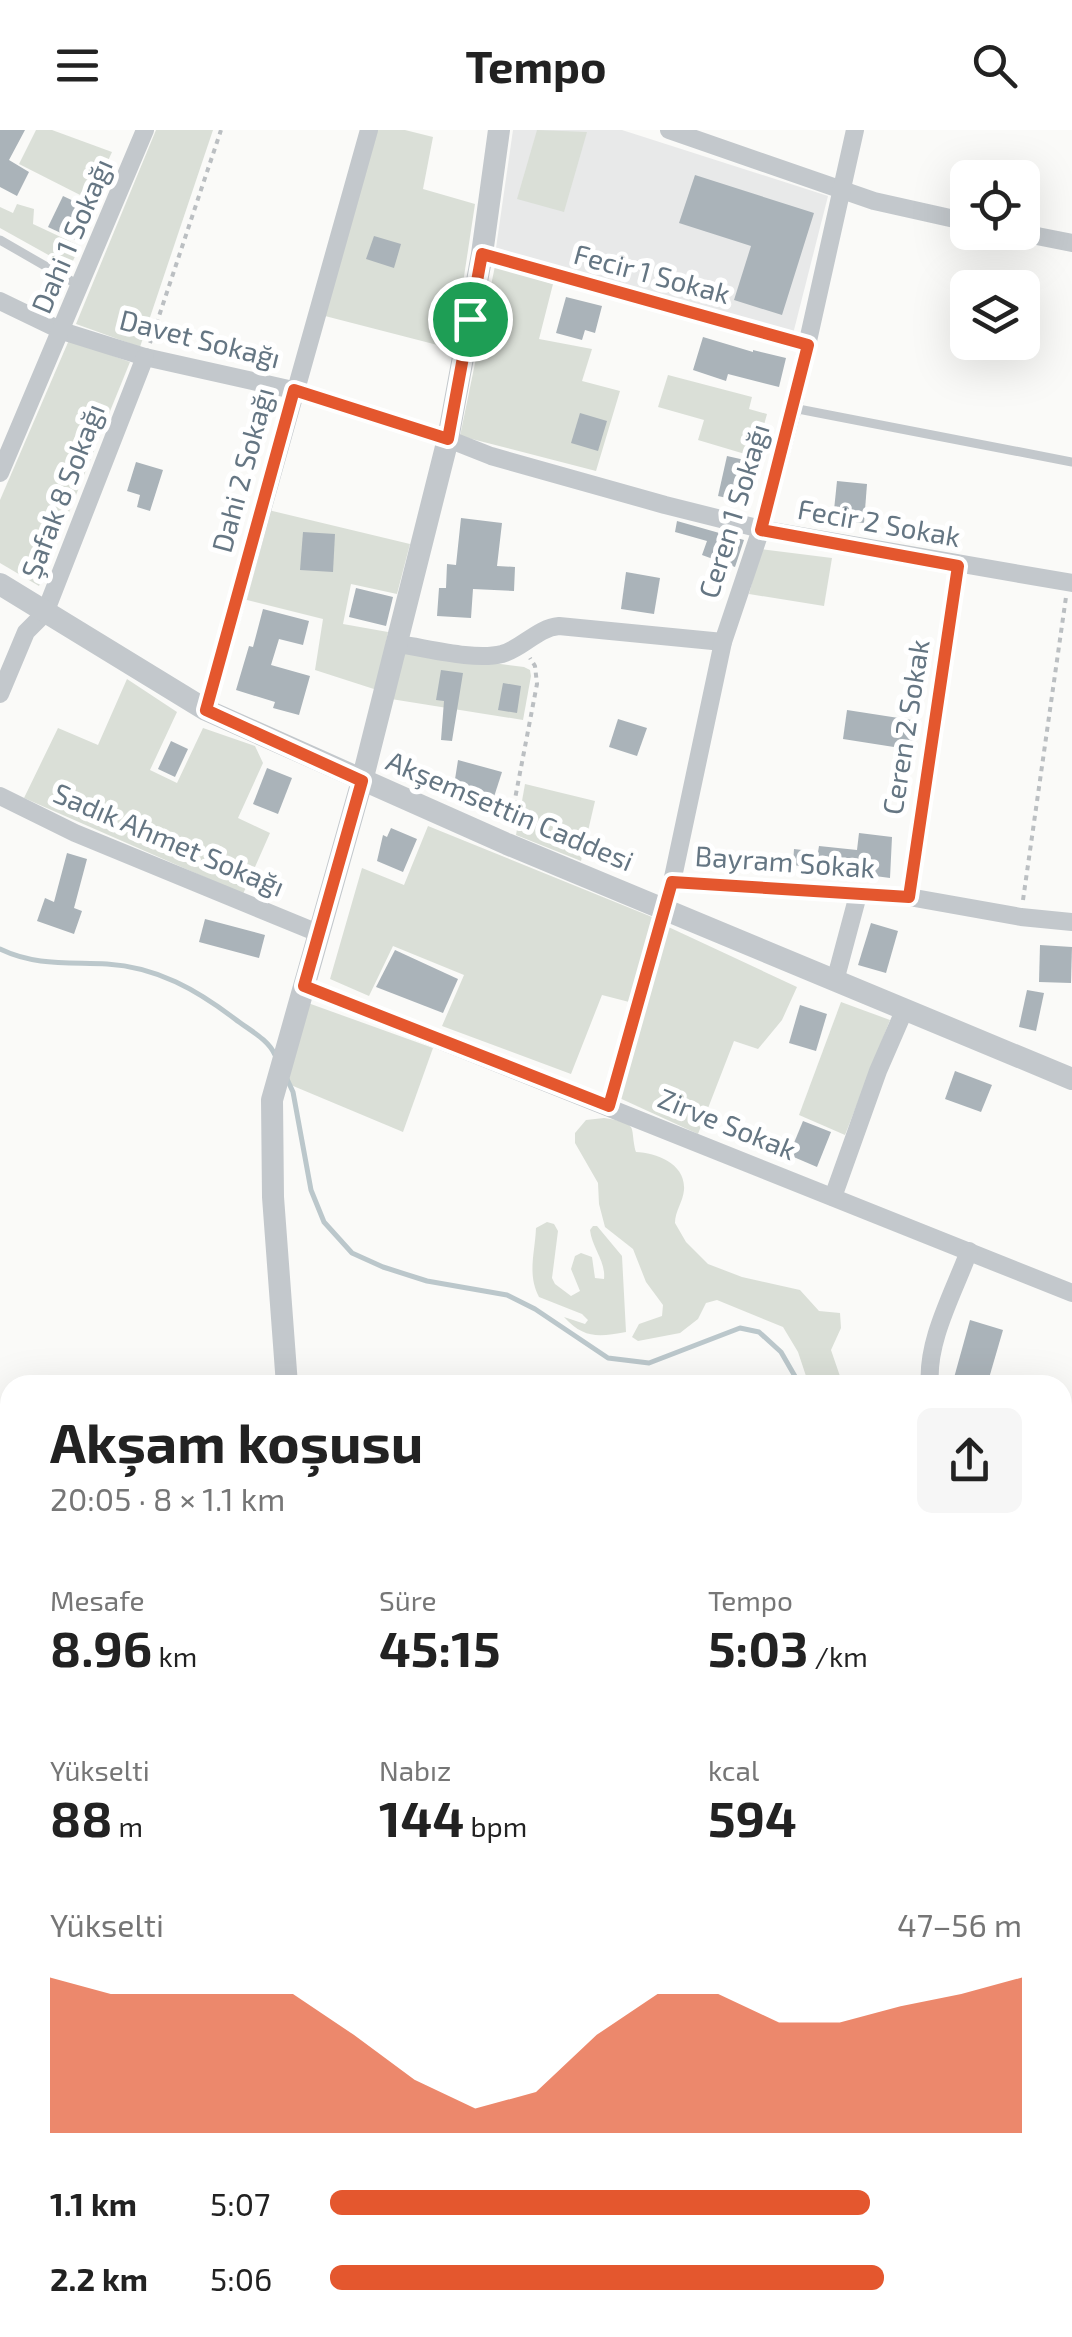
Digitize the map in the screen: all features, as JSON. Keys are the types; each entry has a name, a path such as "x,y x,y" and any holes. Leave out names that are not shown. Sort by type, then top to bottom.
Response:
{"street":[{"name":"Dahi 1 Sokağı","path":"0,472 145,130"},
{"name":"Dahi 2 Sokağı","path":"206,710 369,130"},
{"path":"286,1375 270,1132 275,1087 362,781 448,439 482,254 499,130"},
{"path":"669,130 874,201 950,218"},
{"name":"Ceren 1 Sokağı","path":"609,1106 672,882 724,642 761,530 794,408 855,130"},
{"path":"1040,237 1072,243"},
{"name":"Fecir 1 Sokak","path":"482,254 808,345"},
{"name":"Davet Sokağı","path":"0,301 62,330 146,357 294,390 448,439"},
{"name":"Şafak 8 Sokağı","path":"0,694 26,632 45,613 146,357"},
{"name":"Fecir 2 Sokak","path":"448,439 491,456 761,530 1070,583"},
{"name":"Ceren 2 Sokak","path":"909,897 958,566"},
{"name":"Akşemsettin Caddesi","path":"0,584 206,710 506,844 1072,1078"},
{"path":"398,644 488,656 520,645 548,626 724,642"},
{"name":"Sadık Ahmet Sokağı","path":"0,796 76,832 318,932"},
{"name":"Bayram Sokak","path":"672,882 909,897 1072,922"},
{"path":"835,981 858,895"},
{"name":"Zirve Sokak","path":"304,986 1072,1293"},
{"path":"833,1196 904,1011"},
{"path":"930,1375 934,1345 969,1252"}],"lane":[{"path":"0,240 80,286"},
{"path":"794,408 1072,462"}],"path":[{"path":"146,357 221,130"},
{"path":"1021,917 1070,583"},
{"path":"506,844 537,684 535,666 520,645"}],"shaded area":[{"path":"36,130 52,130 112,152 90,200 19,164"},
{"path":"156,130 213,130 140,347 76,324"},
{"path":"376,130 405,130 433,137 423,189 475,204 453,349 325,316"},
{"path":"513,130 622,130 828,196 793,334 496,248"},
{"path":"537,130 587,132 564,212 517,199"},
{"path":"17,204 34,209 33,224 80,246 70,267 0,228 0,207 13,213"},
{"path":"495,266 553,284 539,339 592,349 582,381 620,391 596,471 460,436"},
{"path":"69,340 130,362 39,586 0,563 0,500"},
{"path":"668,375 752,397 749,409 767,414 755,457 698,440 704,420 658,407"},
{"path":"260,508 410,544 397,594 351,584 343,624 388,632 377,690 315,670 323,619 235,597"},
{"path":"761,549 832,558 824,606 749,594"},
{"path":"404,653 530,670 523,720 391,699"},
{"path":"127,679 177,712 150,770 177,783 203,728 255,746 263,763 238,818 270,833 243,894 24,798 58,728 98,745"},
{"path":"525,784 595,801 581,861 516,835"},
{"path":"428,826 657,919 633,1003 602,995 571,1074 442,1026 464,975 393,946 369,996 330,979 362,868 404,885"},
{"path":"662,924 797,987 782,1020 758,1049 734,1041 698,1134 615,1096"},
{"path":"841,1002 890,1020 845,1135 799,1115"},
{"path":"308,1003 433,1048 403,1132 286,1083"},
{"path":"586,1120 624,1122 633,1131 636,1152 661,1158 675,1167 684,1190 675,1223 686,1242 708,1264 742,1277 800,1290 819,1311 840,1313 841,1328 831,1350 840,1375 806,1375 783,1327 717,1300 706,1303 698,1319 680,1333 638,1341 632,1337 639,1324 662,1316 663,1305 646,1282 633,1249 605,1227 598,1183 575,1143 575,1133"},
{"path":"547,1222 558,1231 552,1278 571,1296 580,1291 571,1269 575,1256 581,1253 592,1257 595,1278 604,1279 591,1237 593,1226 622,1256 626,1332 585,1333 564,1317 585,1324 588,1320 582,1314 539,1297 533,1272 536,1228"}],"building":[{"path":"0,130 25,130 9,160 29,172 17,196 0,187"},
{"path":"695,175 814,213 782,315 734,300 751,246 679,223"},
{"path":"63,196 95,211 80,242 48,227"},
{"path":"374,236 401,244 394,268 366,259"},
{"path":"566,297 602,306 595,333 585,330 582,340 556,333"},
{"path":"703,337 786,358 779,387 728,374 726,381 693,370"},
{"path":"580,413 607,421 598,451 571,443"},
{"path":"727,456 758,463 749,503 718,496"},
{"path":"136,462 163,470 150,511 137,507 140,495 127,491"},
{"path":"837,481 867,484 864,523 833,520"},
{"path":"461,518 502,523 497,566 515,567 514,591 473,589 471,618 437,616 439,588 446,588 447,564 456,565"},
{"path":"677,521 744,540 735,567 702,555 707,541 675,532"},
{"path":"303,532 335,534 333,572 300,570"},
{"path":"626,572 660,578 654,614 621,609"},
{"path":"356,588 393,597 386,626 349,617"},
{"path":"263,609 309,621 303,645 279,639 271,665 310,676 299,715 273,708 275,702 236,690"},
{"path":"441,670 463,673 452,741 441,740 444,701 436,700"},
{"path":"503,683 521,686 517,713 498,710"},
{"path":"847,710 918,721 913,750 843,739"},
{"path":"618,719 647,728 637,756 609,747"},
{"path":"171,741 188,749 175,777 158,769"},
{"path":"458,760 502,772 492,803 453,792"},
{"path":"267,768 292,778 278,814 253,804"},
{"path":"391,828 417,839 403,872 377,861 383,835 387,837"},
{"path":"859,833 892,837 890,878 793,865 794,849 818,852 819,846 857,850"},
{"path":"67,853 87,859 74,908 82,911 74,934 37,921 45,898 54,902"},
{"path":"205,919 265,935 259,958 199,942"},
{"path":"871,923 898,931 886,973 858,965"},
{"path":"1040,945 1072,947 1071,983 1039,982"},
{"path":"395,950 458,979 443,1013 376,987"},
{"path":"1027,990 1044,993 1036,1031 1019,1027"},
{"path":"800,1005 827,1014 816,1051 789,1043"},
{"path":"955,1071 992,1085 981,1112 945,1099"},
{"path":"803,1121 831,1132 817,1167 789,1155"},
{"path":"970,1320 1003,1330 990,1375 955,1375"}],"waterway":[{"path":"0,949 39,961 125,966 159,975 221,1008 263,1039 275,1055"},
{"path":"287,1079 293,1092 311,1190 324,1222 352,1253 427,1281 507,1295 608,1358 649,1363 740,1328 759,1332 781,1352 794,1375"}],"route":[{"path":"482,254 808,345 761,530 958,566 909,897 672,882 609,1106 304,986 362,781 206,710 294,390 448,439 470,319 482,254"}]}
